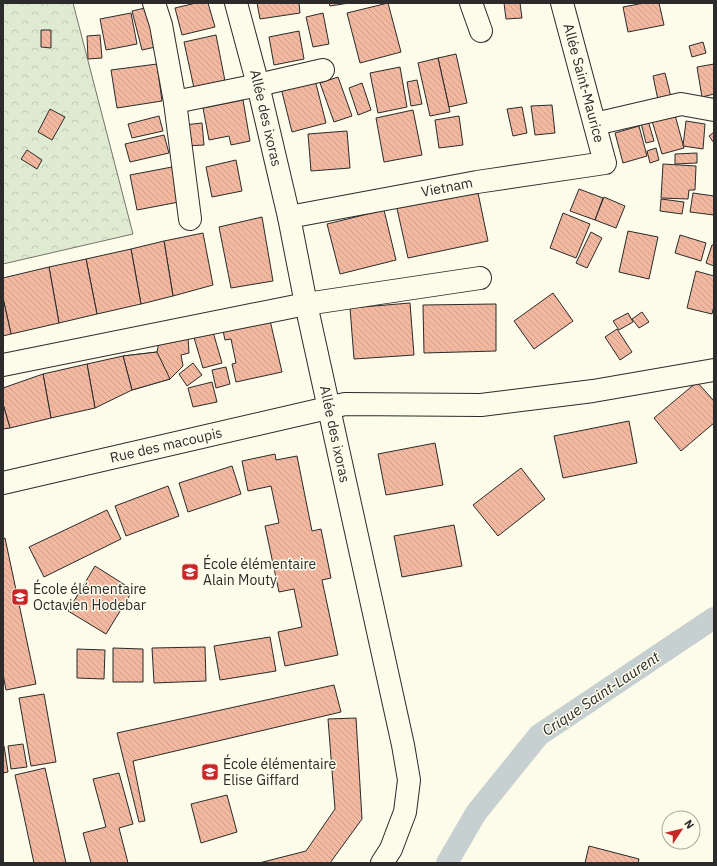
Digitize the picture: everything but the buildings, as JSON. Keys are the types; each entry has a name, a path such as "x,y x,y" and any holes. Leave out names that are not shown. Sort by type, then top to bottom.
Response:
{"street":[{"path":"154,3 161,25 175,102 190,219"},
{"name":"Allée des ixoras","path":"236,3 258,85 289,217 306,304 404,745 409,780 405,812 391,849 382,863"},
{"path":"471,3 481,31"},
{"name":"Allée Saint-Maurice","path":"562,3 605,163"},
{"path":"175,102 324,70"},
{"path":"595,124 681,104 714,110"},
{"name":"Vietnam","path":"289,217 477,182 605,163"},
{"path":"3,365 306,304 480,278"},
{"name":"Rue des macoupis","path":"3,483 345,404 481,405 593,391 714,370"}],"green space":[{"path":"3,3 73,3 133,234 3,264"}],"waterway":[{"name":"Crique Saint-Laurent","path":"447,863 476,813 539,735 714,618"}],"place":[{"name":"École élémentaire Alain Mouty","path":"190,572"},
{"name":"École élémentaire Octavien Hodebar","path":"20,597"},
{"name":"École élémentaire Elise Giffard","path":"210,772"}]}
